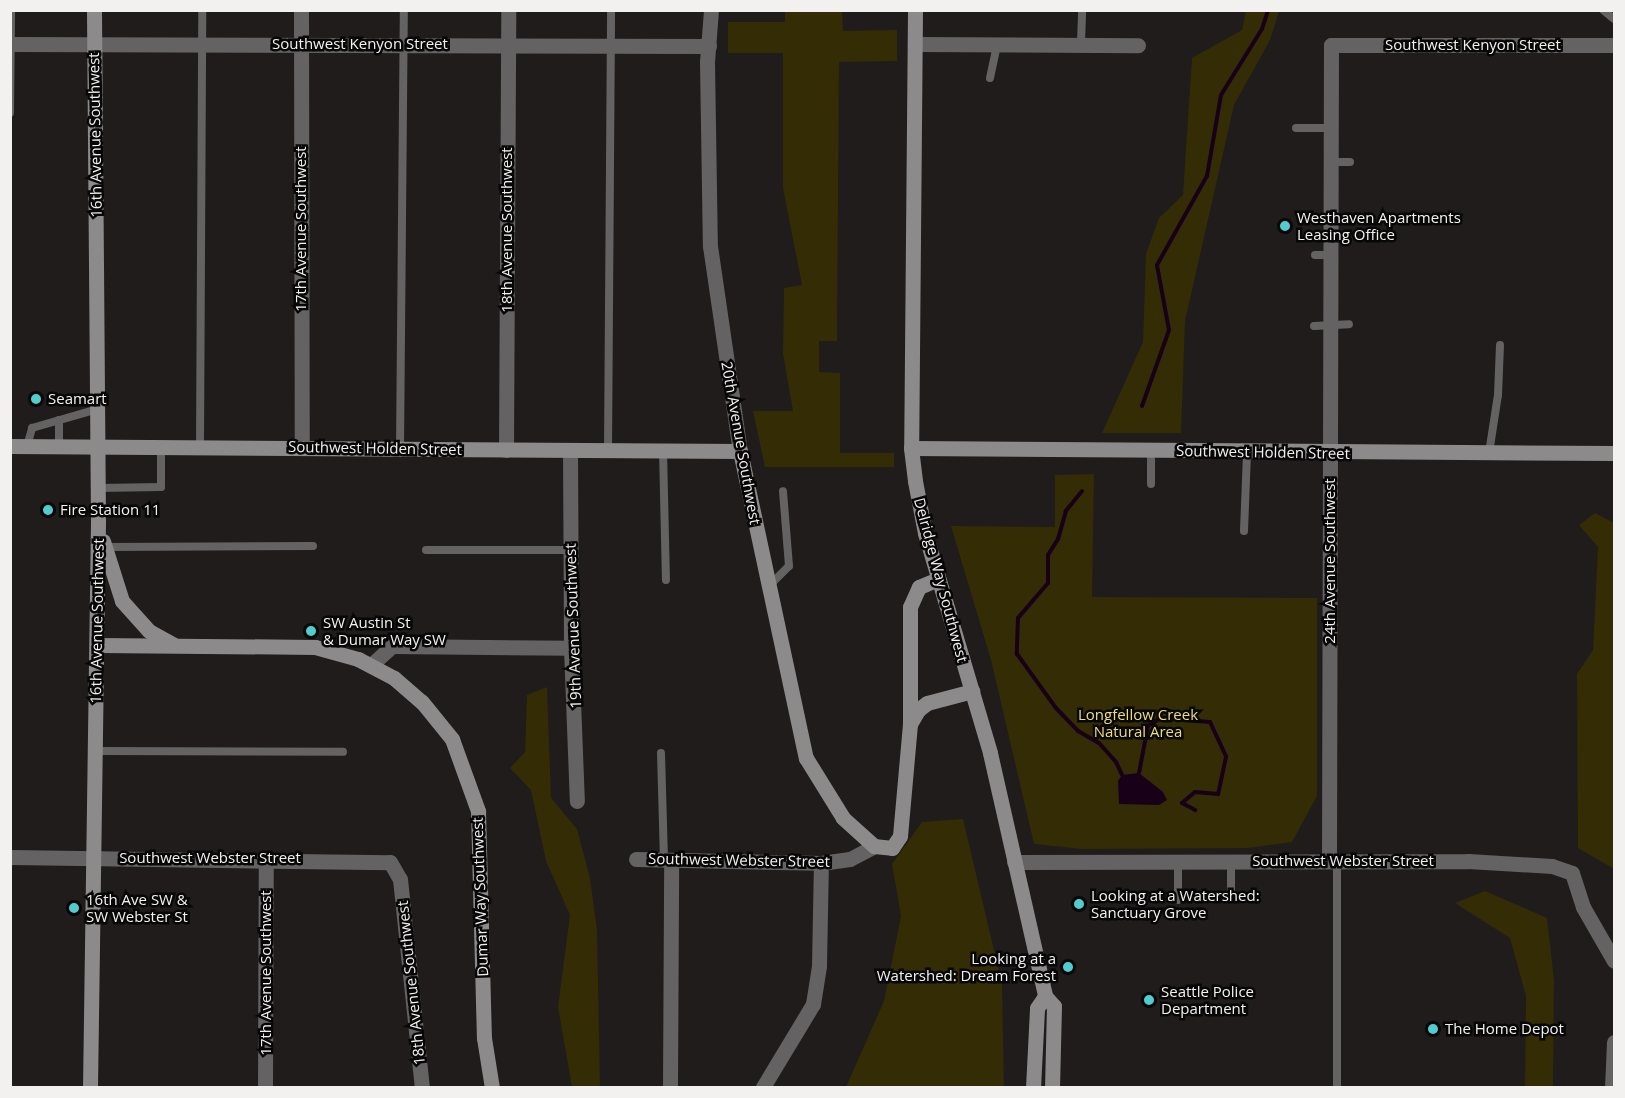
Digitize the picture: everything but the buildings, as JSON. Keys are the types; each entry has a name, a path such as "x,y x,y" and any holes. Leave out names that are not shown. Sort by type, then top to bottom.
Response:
{"street":[{"name":"16th Avenue Southwest","path":"90,1088 98,521 94,10"},
{"name":"17th Avenue Southwest","path":"301,10 302,447"},
{"name":"18th Avenue Southwest","path":"506,450 508,10"},
{"name":"20th Avenue Southwest","path":"711,10 709,46 710,246 740,451 806,758 843,818 874,846"},
{"name":"Delridge Way Southwest","path":"915,10 911,448 919,507 972,691 1045,996 1054,1006 1050,1088"},
{"path":"915,45 1081,43 1138,45"},
{"name":"Southwest Kenyon Street","path":"11,44 709,46"},
{"name":"Southwest Kenyon Street","path":"1330,45 1614,45"},
{"name":"24th Avenue Southwest","path":"1330,45 1330,162 1322,255 1322,326 1331,453 1333,861"},
{"name":"Southwest Holden Street","path":"10,446 740,451"},
{"name":"Southwest Holden Street","path":"911,448 1331,453 1614,453"},
{"name":"19th Avenue Southwest","path":"570,450 571,648 577,801"},
{"path":"98,521 122,601 149,631 174,645"},
{"path":"874,846 892,848 900,836 910,723 910,607 919,587 938,579"},
{"name":"Dumar Way Southwest","path":"97,645 276,645 344,653 371,665 409,689 439,721 462,760 472,791 480,833 484,1038 492,1088"},
{"path":"371,665 392,646 571,648"},
{"path":"910,723 927,703 972,691"},
{"name":"Southwest Webster Street","path":"636,859 821,863 850,860 874,846"},
{"name":"Southwest Webster Street","path":"10,857 381,859 396,867 400,879"},
{"name":"17th Avenue Southwest","path":"265,1088 266,858"},
{"path":"668,860 670,1088"},
{"name":"Southwest Webster Street","path":"1014,861 1522,862 1564,868 1572,873 1583,907 1614,961"},
{"path":"764,1087 807,1018 817,988 821,863"},
{"name":"18th Avenue Southwest","path":"400,879 422,1088"},
{"name":"Delridge Way Southwest","path":"1033,1088 1036,1066 1037,1008 1045,996"},
{"path":"1612,1088 1614,1042"},
{"path":"1036,1066 1050,1088"}],"lane":[{"path":"10,113 11,10"},
{"path":"200,446 202,10"},
{"path":"400,449 404,10"},
{"path":"608,450 611,10"},
{"path":"1081,43 1082,10"},
{"path":"1603,10 1614,20"},
{"path":"990,78 997,44"},
{"path":"1296,128 1330,128"},
{"path":"1330,162 1350,162"},
{"path":"1322,326 1349,324"},
{"path":"1489,453 1498,395 1500,345"},
{"path":"27,446 32,428 98,409"},
{"path":"59,420 59,446"},
{"path":"98,488 161,487 160,446"},
{"path":"663,450 666,580"},
{"path":"1151,451 1151,484"},
{"path":"1244,531 1247,452"},
{"path":"768,587 789,566 783,491"},
{"path":"105,546 313,546"},
{"path":"426,550 570,550"},
{"path":"95,751 343,752"},
{"path":"662,753 668,860"},
{"path":"1178,861 1178,900"},
{"path":"1232,861 1232,893"},
{"path":"1333,861 1337,1088"}],"green space":[{"path":"785,11 842,11 843,31 897,30 897,61 839,62 837,341 819,341 819,372 840,373 840,453 894,453 894,467 765,467 753,411 793,411 783,354 784,288 802,285 783,188 783,53 728,53 728,22 785,22"},
{"path":"1246,11 1279,11 1270,40 1234,105 1185,321 1181,433 1102,433 1143,342 1146,254 1159,218 1183,195 1192,58 1242,30"},
{"name":"Longfellow Creek Natural Area","path":"1094,474 1092,597 1317,598 1317,796 1292,842 1247,848 1082,849 1034,844 991,660 951,526 1055,527 1055,475"},
{"path":"1595,513 1614,523 1614,869 1578,848 1577,674 1593,650 1598,547 1579,525"},
{"path":"547,687 551,798 577,829 590,878 597,930 600,1087 572,1087 558,1007 570,915 546,861 531,790 510,768 525,752 527,695"},
{"path":"963,819 1002,984 1004,1087 846,1087 884,1001 901,916 892,864 922,822"},
{"path":"1485,891 1547,918 1554,980 1553,1087 1525,1087 1526,996 1510,938 1455,903"}],"shaded area":[{"path":"1139,773 1163,792 1167,800 1159,805 1119,804 1118,781 1122,775"}],"waterway":[{"path":"1142,406 1169,330 1157,265 1207,176 1221,95 1262,29 1268,10"},
{"path":"1082,491 1066,511 1058,539 1048,555 1048,583 1018,618 1017,654 1056,708 1078,731 1099,743 1116,762 1122,775"},
{"path":"1139,773 1148,726 1161,718 1210,722 1226,757 1218,794 1195,792 1182,803 1195,810"}],"place":[{"name":"Westhaven Apartments Leasing Office","path":"1285,226"},
{"name":"Seamart","path":"36,399"},
{"name":"Fire Station 11","path":"48,510"},
{"name":"SW Austin St & Dumar Way SW","path":"311,631"},
{"name":"Looking at a Watershed: Sanctuary Grove","path":"1079,904"},
{"name":"16th Ave SW & SW Webster St","path":"74,908"},
{"name":"Looking at a Watershed: Dream Forest","path":"1068,967"},
{"name":"Seattle Police Department","path":"1149,1000"},
{"name":"The Home Depot","path":"1433,1029"}]}
